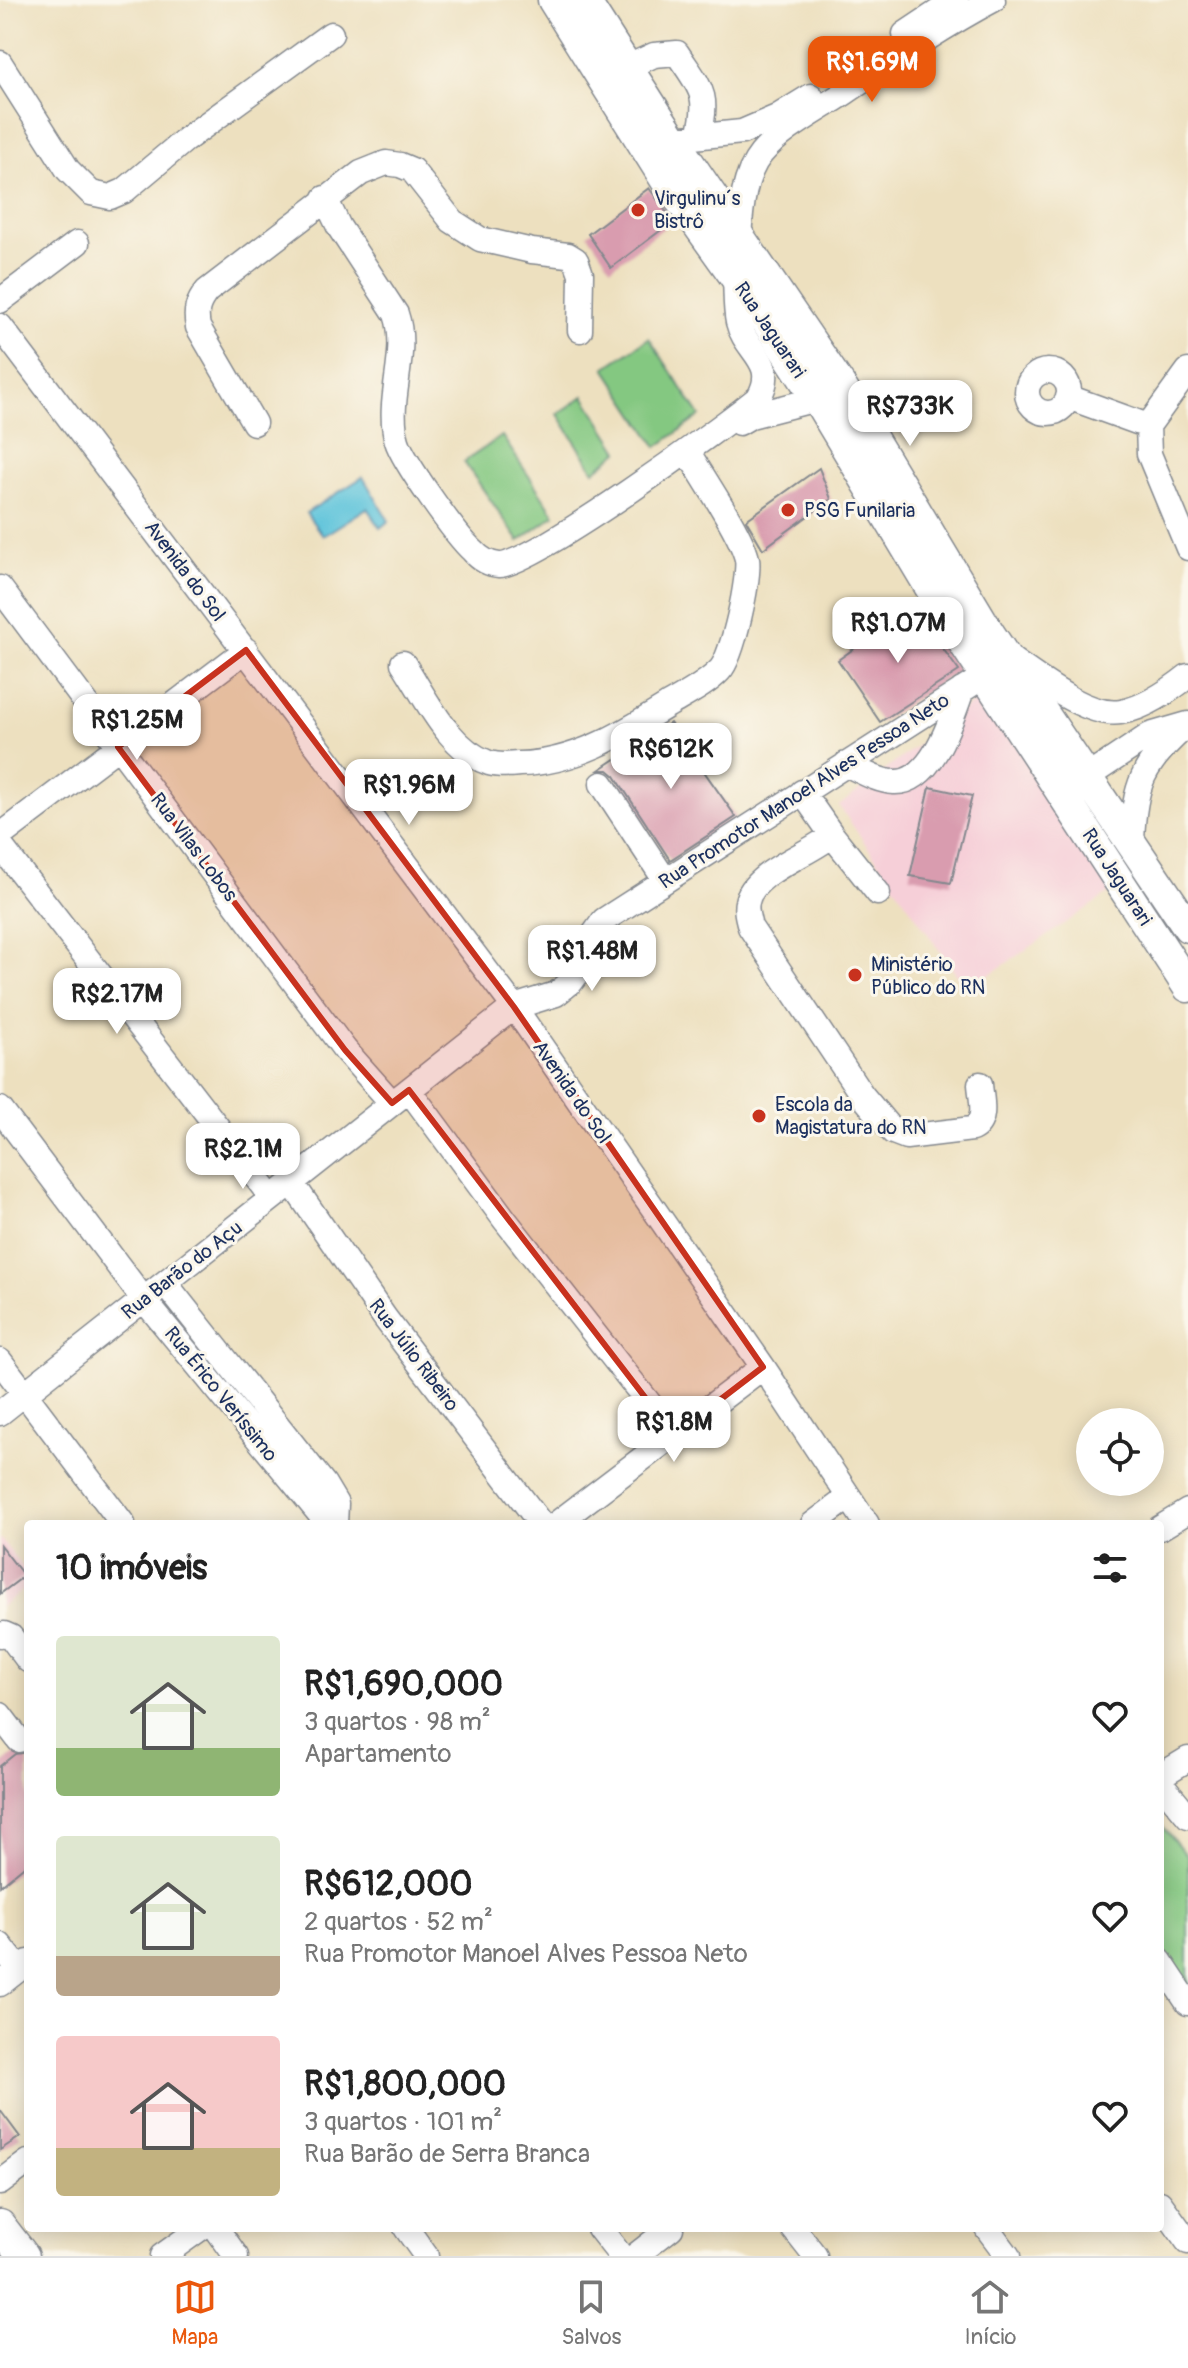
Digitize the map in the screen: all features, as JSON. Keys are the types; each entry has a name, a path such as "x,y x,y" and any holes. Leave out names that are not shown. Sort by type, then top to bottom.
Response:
{"main road":[{"name":"Rua Jaguarari","path":"553,0 665,179 817,399 984,673 1074,786 1132,841 1188,927"},
{"name":"Rua Jaguarari","path":"584,0 628,67 686,138 739,237 841,386 984,673"},
{"name":"Rua Jaguarari","path":"1074,786 1188,987"},
{"path":"0,2225 24,2256"}],"street":[{"path":"686,138 742,132 790,109 953,5 993,0"},
{"path":"739,237 741,205 760,156 953,5"},
{"path":"0,63 68,170 91,193 110,197 124,191 185,140 331,34"},
{"path":"628,67 654,55 677,53 704,94 705,114 686,138"},
{"path":"742,132 760,156"},
{"path":"254,423 198,327 196,308 207,291 325,198 361,173 386,163 412,170 452,221 480,239 568,255 576,260 581,274 580,330"},
{"path":"325,198 339,227 396,314 401,327 394,416 397,442 469,548 496,565 514,563 749,412 817,399"},
{"path":"0,301 77,243"},
{"path":"735,277 738,324 765,368 766,386 749,412"},
{"name":"Avenida do Sol","path":"0,326 514,1007 763,1367 864,1520"},
{"path":"1188,371 1148,426 1149,454 1188,548"},
{"path":"1068,397 1148,426"},
{"path":"403,663 456,740 489,763 502,765 560,759 600,746 696,688 720,670 732,648 746,583 747,561 741,544 688,452"},
{"name":"Rua Vilas Lobos","path":"0,588 345,1050 401,1096 505,1220 674,1435"},
{"path":"0,836 246,650"},
{"path":"846,764 897,783 914,775 926,767 937,752 984,673 1104,712 1121,712 1156,698 1188,676"},
{"name":"Rua Promotor Manoel Alves Pessoa Neto","path":"514,1007 556,994 571,982 593,933 604,920 984,673"},
{"path":"1074,786 1150,735 1188,724"},
{"path":"1132,841 1133,809 1139,783 1155,756 1188,724"},
{"path":"602,784 665,880"},
{"path":"802,792 878,893"},
{"path":"832,835 778,868 753,888 747,899 746,913 750,927 862,1095 893,1132 906,1137 979,1126 982,1120 980,1084"},
{"path":"0,845 272,1198"},
{"name":"Rua Barão do Açu","path":"0,1413 514,1007"},
{"name":"Rua Érico Veríssimo","path":"0,1109 144,1300 325,1520"},
{"name":"Rua Júlio Ribeiro","path":"292,1183 385,1318 538,1520"},
{"path":"165,1283 324,1484 336,1504 335,1520"},
{"path":"0,1361 120,1520"},
{"path":"561,1520 763,1367"},
{"path":"818,1520 849,1497"},
{"path":"1164,1526 1188,1511"},
{"path":"0,1635 11,1637 24,1655"},
{"path":"0,1715 19,1740"},
{"path":"1164,1776 1188,1759"},
{"path":"1164,1784 1188,1816"},
{"path":"0,1945 16,1972"},
{"path":"1164,1967 1188,2003"},
{"path":"0,2183 24,2165"},
{"path":"1164,2209 1188,2242"},
{"path":"162,2256 195,2232"},
{"path":"219,2232 236,2256"},
{"path":"409,2232 426,2256"},
{"path":"602,2232 621,2256"},
{"path":"635,2256 666,2232"},
{"path":"796,2232 815,2256"},
{"path":"990,2232 1008,2256"}],"highlighted area":[{"path":"246,650 514,1007 763,1367 674,1435 409,1090 392,1103 345,1050 118,747"}],"shaded area":[{"path":"985,693 1114,890 967,990 839,806"},
{"path":"0,1538 24,1569 24,1589 0,1607"}],"green space":[{"path":"649,338 700,416 657,447 605,368"},
{"path":"584,396 619,451 594,471 558,414"},
{"path":"502,436 555,515 519,541 464,462"},
{"path":"1164,1828 1188,1857 1188,1994 1164,1958"}],"water":[{"path":"363,477 389,521 380,528 367,508 323,536 306,513"}],"building":[{"path":"649,188 673,221 611,268 588,234"},
{"name":"PSG Funilaria","path":"819,468 831,499 763,549 746,520"},
{"path":"913,607 959,671 880,722 838,660"},
{"path":"670,723 736,817 670,860 615,776 608,770 599,770"},
{"path":"930,787 972,796 951,883 910,876"},
{"path":"0,1545 24,1576 0,1594"},
{"path":"24,1753 24,1866 0,1886 0,1766 15,1754"},
{"path":"0,2110 20,2137 0,2150"}],"place":[{"name":"Virgulinu´s Bistrô","path":"638,210"},
{"name":"PSG Funilaria","path":"788,510"},
{"name":"Ministério Público do RN","path":"855,975"},
{"name":"Escola da Magistatura do RN","path":"759,1116"}]}
